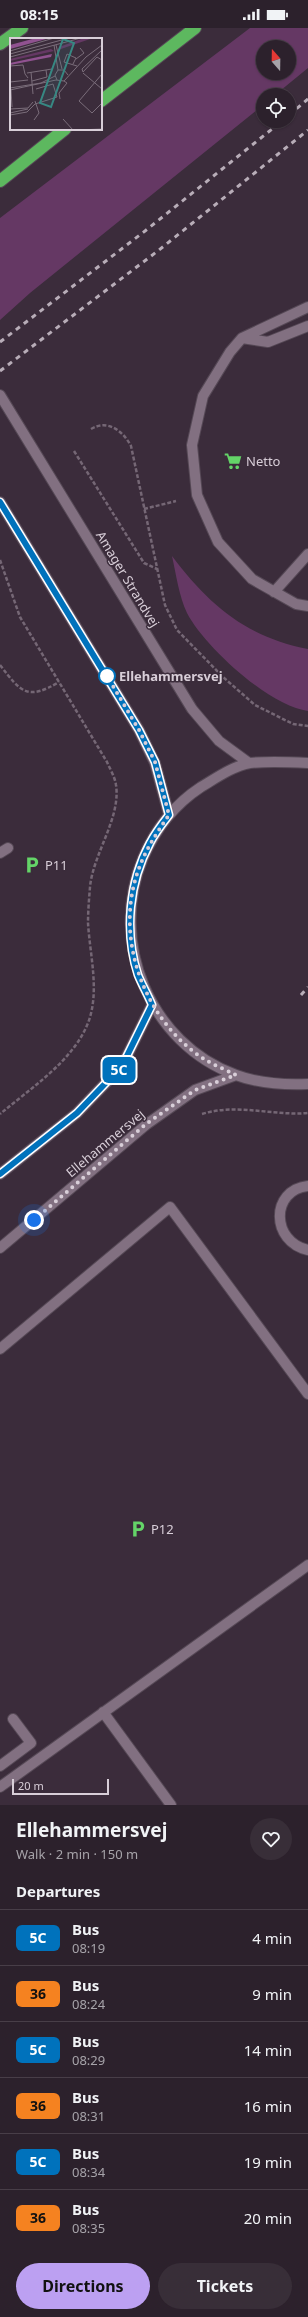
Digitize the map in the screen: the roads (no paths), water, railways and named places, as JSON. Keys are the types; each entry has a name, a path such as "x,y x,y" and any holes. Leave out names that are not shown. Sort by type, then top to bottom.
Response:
{"highway":[{"path":"0,44 22,28"},
{"path":"102,100 195,28"},
{"path":"0,181 64,130"}],"street":[{"path":"308,307 242,338 230,352 204,396 192,445 197,495 218,542 252,579 296,604 308,606"},
{"path":"280,319 306,326"},
{"path":"242,338 268,342 306,326"},
{"name":"Amager Strandvej","path":"0,395 192,709 219,741 249,763"},
{"path":"0,502 139,730 155,762 169,815"},
{"path":"274,592 308,554"},
{"path":"308,763 249,763 219,775 197,789 169,815 150,843 137,874 130,908 132,948 138,974 152,1005 175,1034 203,1059 236,1075 278,1085 308,1084"},
{"path":"0,1174 77,1113 122,1066 152,1005"},
{"name":"Ellehammersvej","path":"0,1248 146,1124 195,1090 236,1075"},
{"path":"308,1186 300,1187 286,1197 279,1212 281,1229 291,1243 308,1250"},
{"path":"0,1349 170,1207 308,1394"},
{"path":"0,1787 308,1565"},
{"path":"103,1712 171,1805"},
{"path":"0,1766 31,1743 13,1719"}],"railway":[{"path":"296,109 308,99"},
{"path":"0,342 145,231 273,128"},
{"path":"0,371 159,250 308,130"},
{"path":"301,995 308,987"}],"place":[{"name":"Netto","path":"233,461"},
{"name":"Ellehammersvej","path":"107,676"},
{"name":"P11","path":"32,865"},
{"name":"P12","path":"138,1529"}]}
